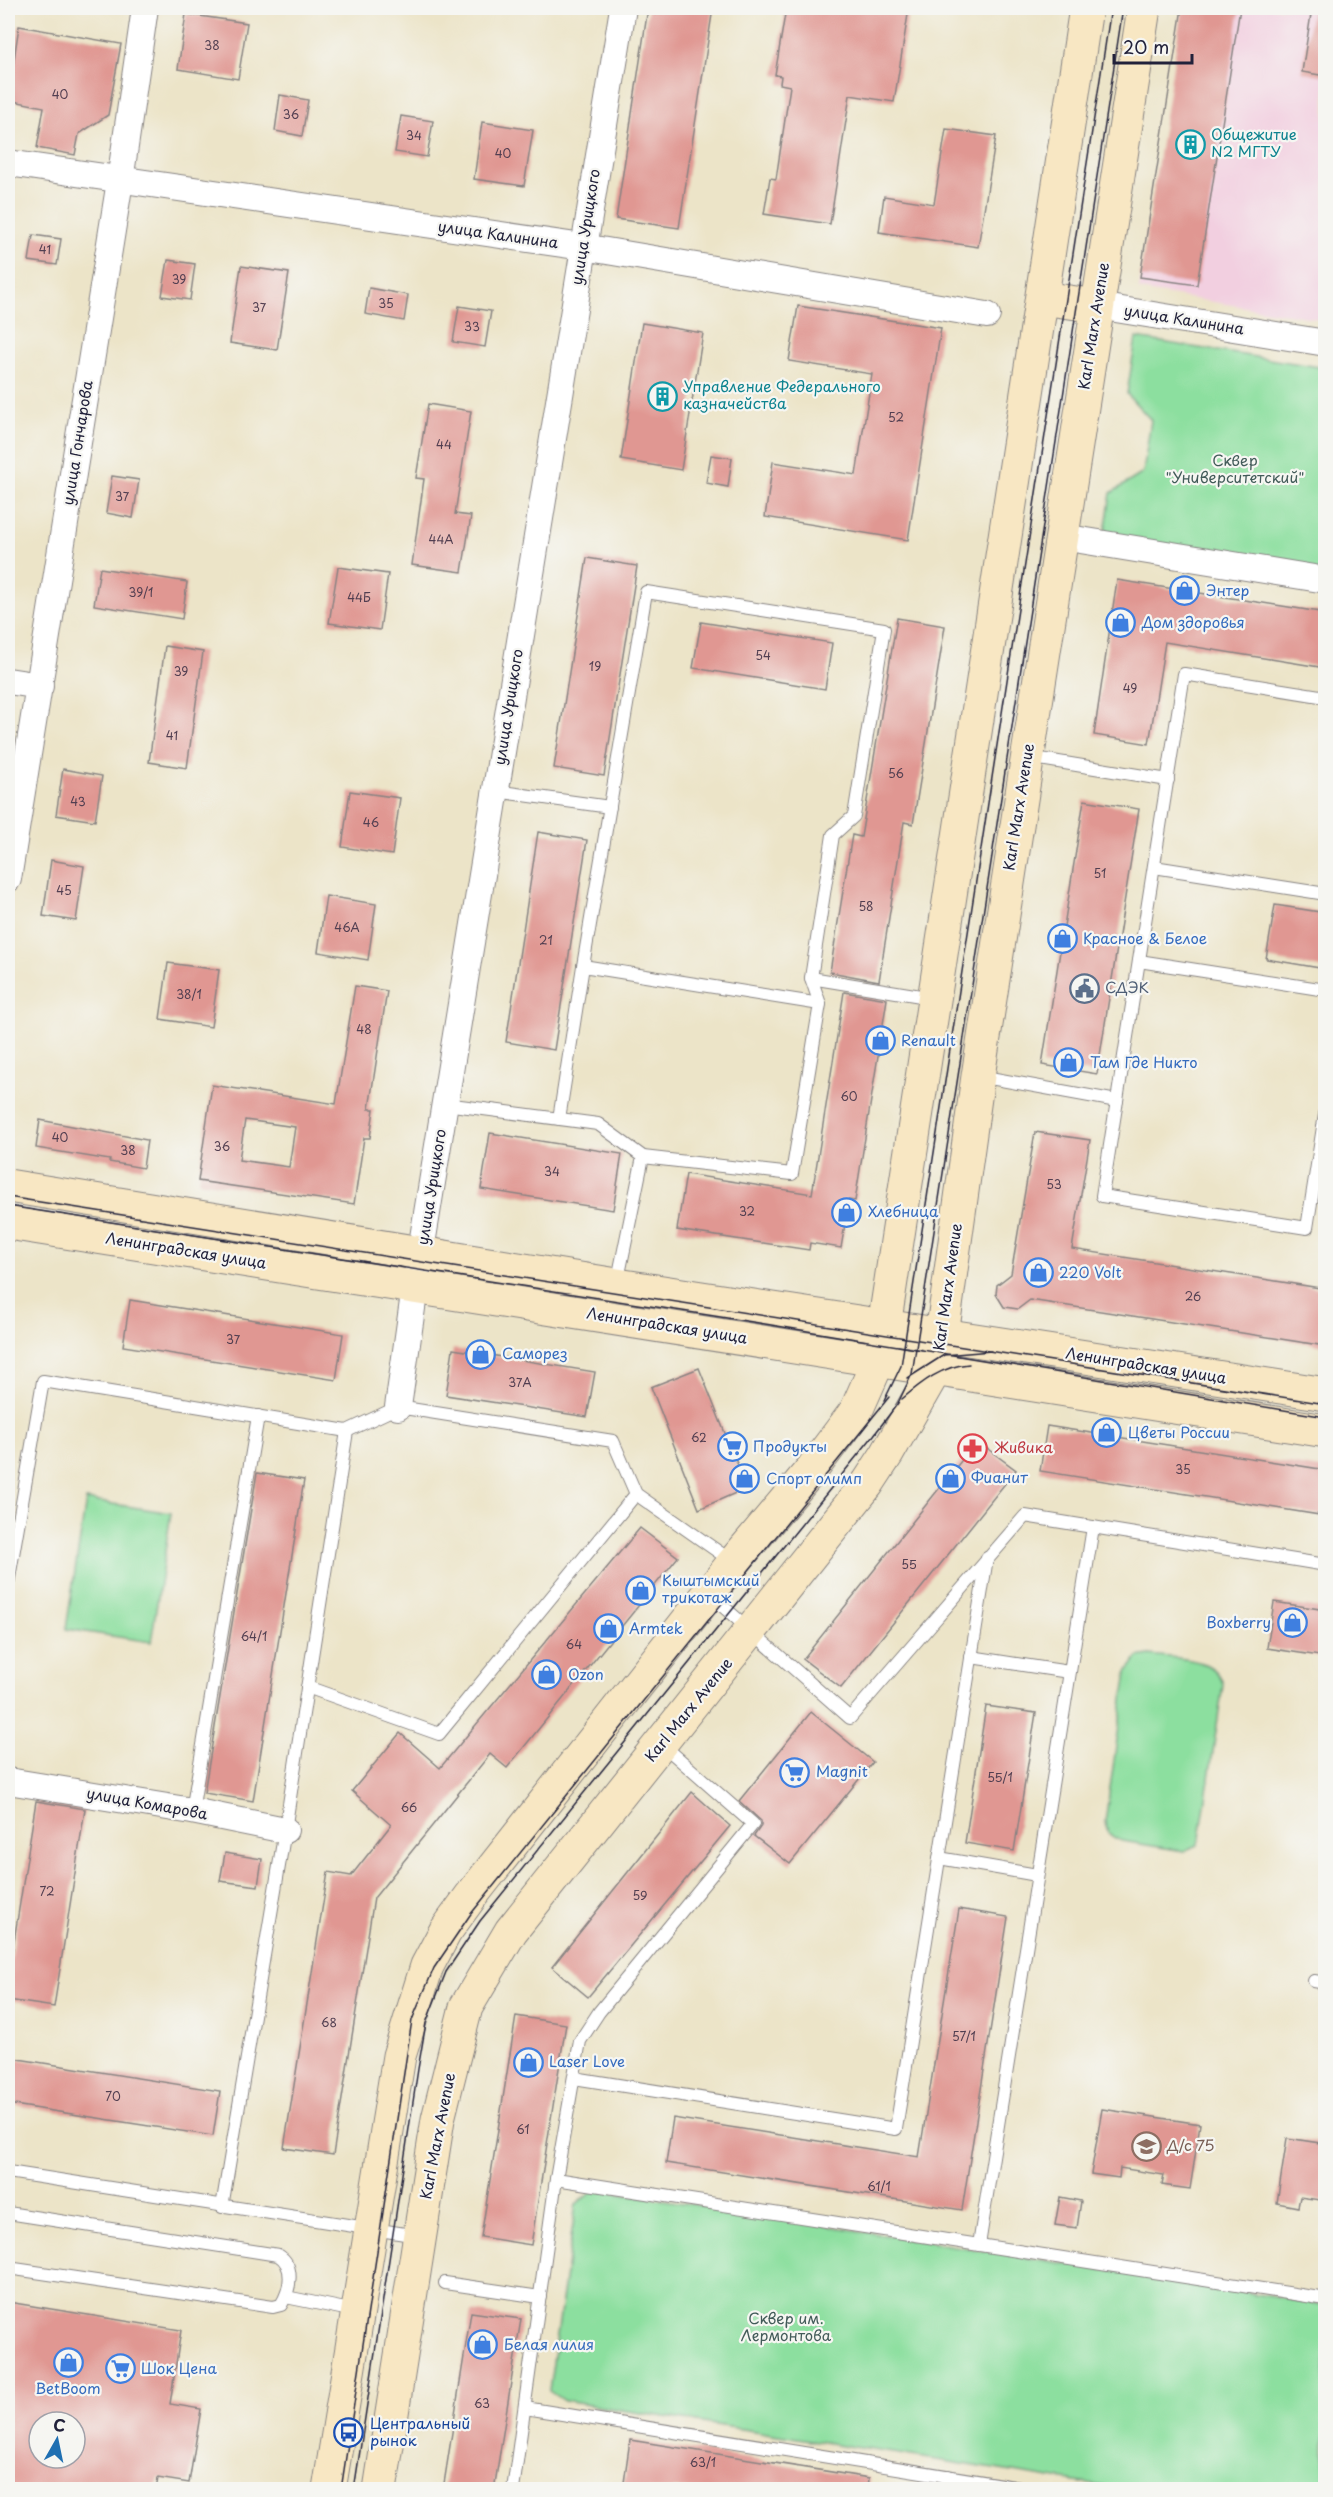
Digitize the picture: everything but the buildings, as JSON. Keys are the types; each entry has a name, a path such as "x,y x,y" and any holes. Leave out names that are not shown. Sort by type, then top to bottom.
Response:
{"main road":[{"path":"329,2490 399,2056 427,1966 445,1932 471,1896 856,1411 879,1359 1086,8"},
{"name":"Karl Marx Avenue","path":"380,2490 438,2119 466,2007 511,1930 662,1744 868,1483 936,1368 978,1076 1144,8"},
{"name":"улица Калинина","path":"1042,298 1097,306"},
{"name":"Ленинградская улица","path":"8,1186 617,1285 1326,1394"},
{"name":"Ленинградская улица","path":"8,1223 1326,1431"}],"street":[{"name":"улица Гончарова","path":"8,879 120,181 145,8"},
{"name":"улица Урицкого","path":"398,1407 415,1287 623,8"},
{"name":"улица Калинина","path":"8,163 583,247 987,315"},
{"name":"улица Калинина","path":"1097,306 1326,343"},
{"path":"1062,537 1326,580"},
{"path":"8,681 40,686"},
{"name":"улица Комарова","path":"8,1781 192,1811 285,1830"}],"lane":[{"path":"445,1104 559,1119 598,1124 643,1157 792,1174 820,1004 811,978 833,835 854,816 884,629 646,592 559,1119"},
{"path":"1326,697 1184,674 1102,1196 1307,1228 1326,1109"},
{"path":"1027,756 1167,780"},
{"path":"495,791 610,807"},
{"path":"1154,867 1326,894"},
{"path":"1139,961 1326,990"},
{"path":"583,966 820,1004"},
{"path":"811,978 933,998"},
{"path":"978,1076 1117,1101"},
{"path":"617,1285 643,1157"},
{"path":"8,1584 43,1381 347,1431 398,1407 613,1441 636,1494 734,1562"},
{"path":"192,1811 258,1416"},
{"path":"222,2207 285,1830 347,1431"},
{"path":"307,1687 439,1734 636,1494"},
{"path":"709,1594 850,1718 1024,1516 1326,1564"},
{"path":"979,2245 1093,1527"},
{"path":"574,2078 896,2129 987,1558"},
{"path":"971,1657 1069,1672"},
{"path":"513,2490 556,2179 580,2041 599,2012 753,1824 662,1744"},
{"path":"939,1858 1037,1875"},
{"path":"8,2172 420,2236"},
{"path":"556,2179 1326,2299"},
{"path":"8,2213 278,2256 286,2260 290,2269 286,2297 281,2305 273,2307 8,2268"},
{"path":"445,2283 540,2296"},
{"path":"286,2297 357,2311"},
{"path":"525,2408 1033,2490"},
{"path":"946,2490 948,2476"}],"shaded area":[{"path":"1182,8 1325,8 1325,320 1139,290"}],"green space":[{"name":"Сквер \"Университетский\"","path":"1136,338 1325,368 1325,575 1104,540 1111,493 1143,473 1151,420 1127,394"},
{"path":"86,1500 171,1513 151,1642 66,1629"},
{"path":"1150,1655 1204,1664 1213,1669 1223,1685 1200,1838 1197,1845 1184,1851 1122,1841 1110,1834 1105,1822 1127,1672 1138,1657"},
{"name":"Сквер им. Лермонтова","path":"596,2189 1325,2305 1325,2489 1120,2489 564,2401 549,2391 576,2204"}],"tram line":[{"path":"884,1401 901,1366 1111,8"},
{"path":"354,2490 426,2023 446,1972 480,1921 874,1435 898,1403 912,1374 1123,8"},
{"path":"8,1197 1326,1404"},
{"path":"8,1206 759,1323 1326,1417"},
{"path":"908,1378 944,1355 991,1351"},
{"path":"902,1399 941,1371 969,1364"},
{"path":"341,2490 412,2020 434,1968 470,1915 889,1397"}],"place":[{"name":"Общежитие N2 МГТУ","path":"1190,144"},
{"name":"Управление Федерального казначейства","path":"662,396"},
{"name":"Энтер","path":"1185,591"},
{"name":"Дом здоровья","path":"1121,623"},
{"name":"Красное & Белое","path":"1062,939"},
{"name":"СДЭК","path":"1084,988"},
{"name":"Renault","path":"880,1041"},
{"name":"Там Где Никто","path":"1069,1063"},
{"name":"Хлебница","path":"847,1212"},
{"name":"220 Volt","path":"1038,1273"},
{"name":"Саморез","path":"481,1354"},
{"name":"Цветы России","path":"1107,1433"},
{"name":"Продукты","path":"732,1447"},
{"name":"Живика","path":"973,1448"},
{"name":"Фианит","path":"950,1478"},
{"name":"Спорт олимп","path":"745,1479"},
{"name":"Кыштымский трикотаж","path":"641,1590"},
{"name":"Boxberry","path":"1292,1623"},
{"name":"Armtek","path":"608,1629"},
{"name":"Ozon","path":"547,1675"},
{"name":"Magnit","path":"795,1772"},
{"name":"Laser Love","path":"528,2062"},
{"name":"Д/с 75","path":"1146,2146"},
{"name":"Белая лилия","path":"483,2345"},
{"name":"BetBoom","path":"68,2362"},
{"name":"Шок Цена","path":"120,2369"},
{"name":"Центральный рынок","path":"349,2433"}]}
